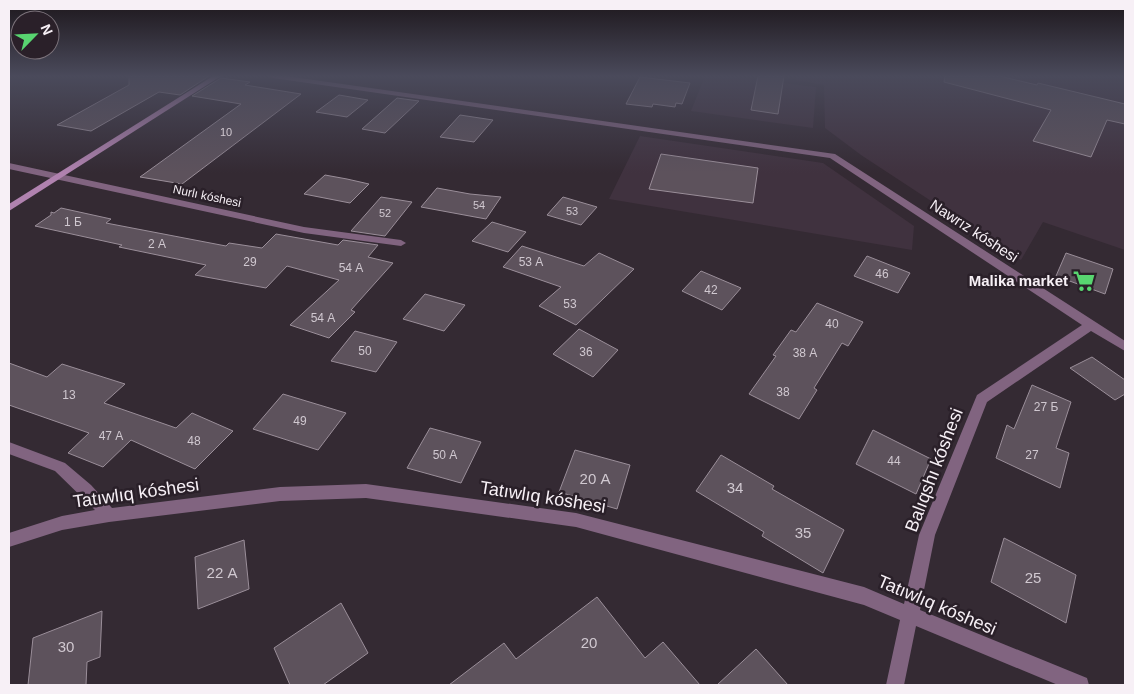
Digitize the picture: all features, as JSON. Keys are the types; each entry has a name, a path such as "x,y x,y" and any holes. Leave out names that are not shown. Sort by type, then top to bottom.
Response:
{"main road":[{"path":"9,208 166,108"}],"street":[{"name":"Nawrız kóshesi","path":"499,108 832,156 1125,348"},
{"name":"Nurlı kóshesi","path":"9,166 304,230 401,243"},
{"name":"Balıqshı kóshesi","path":"895,685 927,535 982,399 1091,325"},
{"path":"9,448 60,467 86,490 109,515"},
{"name":"Tatıwlıq kóshesi","path":"9,540 62,523 109,515 280,494 366,491 576,520 864,596 1080,685"}],"shaded area":[{"path":"692,108 814,108 813,128 691,111"},
{"path":"825,108 1125,108 1125,250 1043,222 1021,260 861,155 825,128"},
{"path":"640,136 823,163 914,226 912,250 609,199"}],"building":[{"path":"87,108 130,108 91,131 57,125"},
{"path":"235,108 282,108 182,184 140,177"},
{"path":"321,108 358,108 347,117 316,112"},
{"path":"385,108 411,108 385,133 362,129"},
{"path":"751,108 779,108 778,114 751,110"},
{"path":"1045,108 1125,108 1125,124 1107,120 1091,157 1033,141 1051,110"},
{"path":"460,115 493,120 474,142 440,137"},
{"path":"661,154 758,168 753,203 649,189"},
{"path":"325,175 369,184 350,203 304,194"},
{"path":"437,188 501,197 486,219 421,207"},
{"path":"381,197 412,202 385,236 351,231"},
{"path":"563,197 597,207 581,225 547,215"},
{"path":"61,208 111,219 106,223 226,246 229,243 262,248 276,234 338,245 343,240 378,245 368,257 393,263 351,310 355,312 329,338 290,325 339,280 287,266 266,288 195,275 206,265 119,247 122,245 35,226 51,215 51,212 54,213"},
{"path":"492,222 526,232 508,252 472,241"},
{"path":"522,246 584,266 599,253 634,269 576,325 539,306 561,287 503,267"},
{"path":"1066,253 1113,269 1105,294 1056,276"},
{"path":"867,256 910,273 898,293 854,276"},
{"path":"701,271 741,288 722,310 682,291"},
{"path":"425,294 465,305 444,331 403,319"},
{"path":"817,303 863,322 848,346 842,343 814,388 817,390 799,419 749,394 776,356 773,355 791,330 796,332"},
{"path":"579,329 618,350 593,377 553,354"},
{"path":"355,331 397,342 376,372 331,361"},
{"path":"1092,357 1125,380 1125,394 1115,400 1070,368"},
{"path":"9,363 47,377 62,364 125,384 104,403 176,428 192,413 233,431 195,469 131,440 103,467 68,453 89,433 9,405"},
{"path":"1032,385 1071,402 1056,448 1069,453 1060,488 996,458 1007,425 1014,429"},
{"path":"283,394 346,413 318,450 253,429"},
{"path":"430,428 481,442 461,483 407,468"},
{"path":"873,430 931,459 916,494 856,464"},
{"path":"575,450 630,465 617,509 559,492"},
{"path":"721,455 774,486 772,489 844,530 823,573 762,536 764,532 696,491"},
{"path":"1004,538 1076,575 1066,623 991,582"},
{"path":"244,540 249,589 198,609 195,557"},
{"path":"597,597 645,658 663,642 700,685 449,685 504,643 516,659"},
{"path":"341,603 368,653 323,685 290,685 274,648"},
{"path":"102,611 100,657 87,662 86,685 28,685 33,638"},
{"path":"756,649 788,685 717,685"}],"place":[{"name":"Malika market","path":"1084,281"}]}
